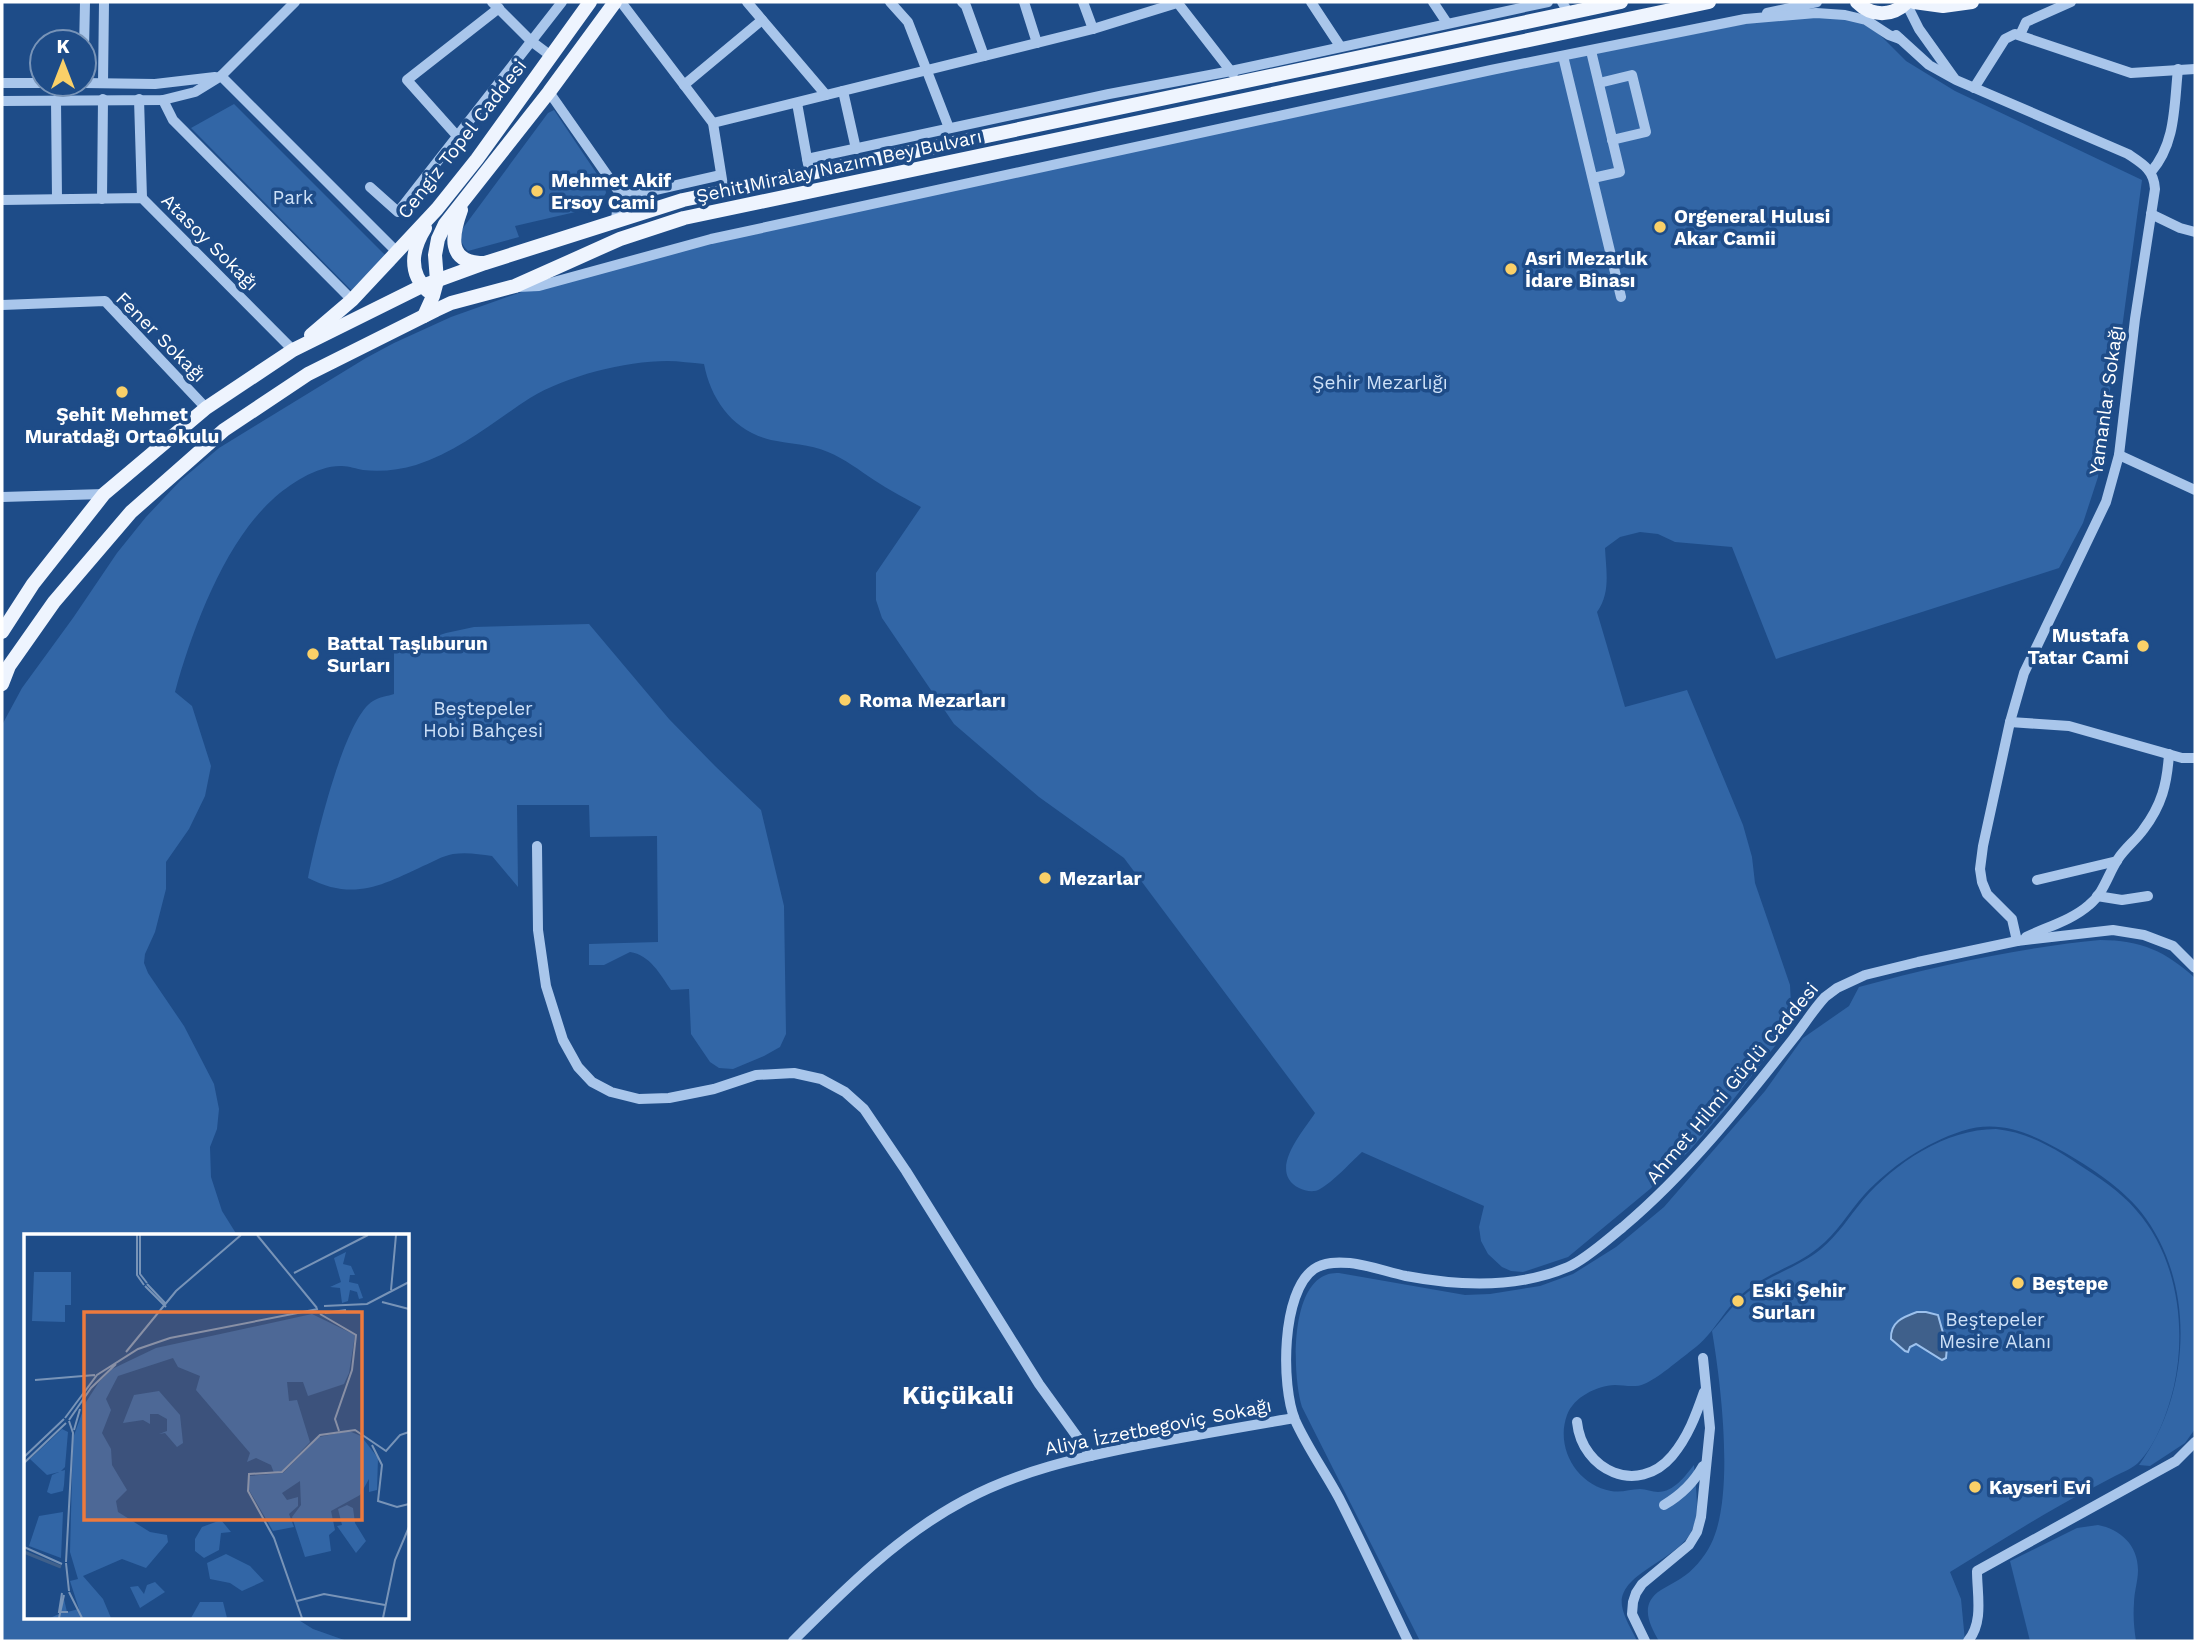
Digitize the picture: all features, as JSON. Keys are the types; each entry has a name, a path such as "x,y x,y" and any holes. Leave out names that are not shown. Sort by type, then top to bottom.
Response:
{"main road":[{"name":"Cengiz Topel Caddesi","path":"293,349 352,300 437,209 477,159 590,2"},
{"name":"Cengiz Topel Caddesi","path":"431,288 438,239 445,224 549,92 615,2"},
{"name":"Şehit Miralay Nazım Bey Bulvarı","path":"2,632 33,584 104,494 206,408 293,349 485,263 660,206 724,192 808,166 1565,7 1621,2"},
{"name":"Şehit Miralay Nazım Bey Bulvarı","path":"2,684 9,666 54,602 131,512 224,430 308,374 451,303 515,286 620,239 684,219 1709,2"},
{"path":"1857,2 1872,12 1890,13 1909,2 1943,6 1972,2"},
{"path":"464,201 453,242 456,250 468,260 485,263"},
{"path":"437,209 418,240 414,270 431,288 451,303"},
{"path":"424,316 431,288"}],"street":[{"path":"84,28 85,2"},
{"path":"103,83 104,2"},
{"path":"2,101 163,100 195,92 221,76 295,2"},
{"path":"621,2 713,123 724,192"},
{"path":"747,2 826,95"},
{"path":"890,2 908,22 949,128"},
{"path":"962,2 966,6 984,56"},
{"path":"1024,2 1037,43"},
{"path":"1083,2 1093,29"},
{"path":"713,123 1093,29 1177,2 1235,76"},
{"path":"1311,2 1340,46"},
{"path":"1433,2 1447,23"},
{"path":"797,103 808,166 856,149 949,128 1109,94 1235,76 1340,46 1548,2"},
{"path":"1745,19 1817,2"},
{"path":"1909,2 1919,29 1956,80"},
{"path":"2020,35 2026,22 2071,2"},
{"path":"370,187 398,212 531,41 556,4"},
{"path":"458,137 407,80 495,5 531,41 551,56"},
{"path":"1872,12 1929,65 1956,80 2128,155 2146,165 2151,172 2162,160 2169,145 2178,69"},
{"path":"515,286 539,286 711,239 1745,19 1835,14 1866,20 1889,35 1900,38"},
{"path":"684,85 762,20"},
{"path":"1974,88 2005,39 2020,35 2131,73 2195,69"},
{"path":"1591,51 1620,172 1593,178"},
{"path":"1563,56 1622,297"},
{"path":"1599,83 1632,75 1646,132 1612,140"},
{"path":"98,83 155,83 221,76"},
{"path":"221,76 396,251"},
{"path":"2,83 28,83"},
{"path":"843,91 856,149"},
{"path":"549,92 619,192 616,220"},
{"path":"102,199 103,99"},
{"path":"139,99 142,198"},
{"path":"56,100 57,199"},
{"path":"163,100 173,120 352,300"},
{"name":"Yamanlar Sokağı","path":"2017,941 2012,919 1987,894 1980,869 2010,722 2024,673 2106,502 2119,455 2135,319 2155,189 2151,172"},
{"path":"619,192 642,193 721,175"},
{"name":"Atasoy Sokağı","path":"2,200 142,198 293,349"},
{"path":"2151,214 2180,229 2195,232"},
{"name":"Fener Sokağı","path":"2,305 106,301 206,408"},
{"path":"2119,455 2195,490"},
{"path":"2,497 104,494"},
{"path":"2010,722 2069,726 2182,758 2195,758"},
{"path":"2017,941 2073,916 2090,905 2103,889 2117,861 2143,831 2158,806 2167,781 2169,754"},
{"path":"537,846 538,930 546,986 563,1040 578,1067 592,1082 611,1092 639,1100 669,1098 714,1089 757,1075 793,1073 821,1080 845,1092 864,1109 892,1150 1039,1384 1091,1456"},
{"path":"2037,880 2117,861"},
{"path":"2097,896 2122,900 2148,896"},
{"path":"2017,941 2113,930 2144,934 2173,946 2195,968"},
{"name":"Ahmet Hilmi Güçlü Caddesi","path":"1408,1641 1339,1498 1294,1418 1287,1384 1286,1352 1289,1320 1298,1289 1305,1277 1315,1268 1328,1263 1351,1263 1436,1282 1482,1284 1529,1280 1570,1267 1654,1201 1696,1157 1815,1008 1837,988 1865,975 2017,941"},
{"path":"1645,1641 1632,1614 1633,1602 1642,1584 1689,1545 1697,1532 1701,1517 1710,1429 1703,1357"},
{"path":"1577,1422 1583,1448 1597,1463 1618,1475 1638,1476 1654,1470 1672,1457 1693,1424 1706,1386"},
{"name":"Aliya İzzetbegoviç Sokağı","path":"793,1641 894,1546 965,1500 1034,1469 1202,1433 1294,1418"},
{"path":"1968,1641 1978,1615 1977,1571 2176,1461 2195,1442"},
{"path":"1664,1505 1682,1494 1697,1479 1707,1460"}],"green space":[{"name":"Şehir Mezarlığı","path":"1799,13 1856,20 1878,33 1906,61 1955,91 2142,180 2098,477 2083,523 2059,568 1776,659 1732,547 1675,542 1658,534 1640,532 1620,537 1605,548 1606,589 1597,612 1625,707 1687,690 1743,825 1752,857 1755,883 1790,985 1792,1024 1689,1151 1650,1189 1568,1257 1523,1272 1502,1267 1488,1254 1481,1241 1479,1227 1484,1206 1362,1152 1320,1189 1310,1191 1299,1188 1290,1181 1286,1172 1287,1162 1290,1151 1315,1113 1124,858 1039,797 954,724 882,618 876,600 876,573 921,507 828,452 771,440 745,429 718,401 704,364 651,362 596,371 544,390 461,444 416,465 376,471 345,466 314,472 295,482 272,500 239,540 212,589 175,692 192,706 211,766 205,796 189,829 166,862 166,889 144,963 184,1026 214,1084 219,1109 217,1129 210,1147 211,1177 222,1211 236,1234 24,1234 24,1618 296,1618 313,1629 347,1641 2,1641 2,725 22,688 117,553 146,517 180,481 219,448 366,358 451,317 527,290 608,266 1345,103"},
{"name":"Park","path":"234,104 395,265 360,299 191,128"},
{"path":"554,110 605,186 606,193 597,207 515,226 519,237 468,251 461,241 463,228 548,113"},
{"name":"Beştepeler Hobi Bahçesi","path":"589,624 669,719 761,810 784,906 786,1034 780,1047 733,1069 719,1068 710,1062 691,1034 689,989 671,990 649,961 630,952 604,965 589,965 589,944 658,942 657,836 590,837 589,805 517,805 518,887 492,856 468,853 445,856 394,880 367,888 339,889 308,878 332,783 352,731 362,712 373,701 394,694 394,650 474,627"},
{"path":"2100,940 2128,942 2152,949 2195,978 2195,1429 2185,1443 2150,1466 2139,1465 2156,1437 2169,1405 2177,1372 2180,1338 2179,1305 2172,1272 2159,1240 2141,1212 2104,1178 2073,1157 2038,1139 2001,1127 1962,1131 1922,1149 1885,1175 1864,1195 1825,1242 1801,1260 1747,1290 1732,1304 1700,1344 1661,1374 1641,1385 1615,1385 1593,1390 1580,1398 1570,1409 1564,1427 1567,1452 1579,1473 1599,1487 1615,1491 1664,1491 1679,1483 1694,1465 1697,1506 1692,1530 1685,1541 1638,1576 1623,1595 1623,1610 1637,1641 1420,1641 1302,1407 1296,1372 1296,1350 1302,1306 1310,1288 1322,1277 1339,1273 1465,1295 1490,1294 1540,1286 1573,1274 1616,1247 1664,1207 1765,1091 1803,1038 1849,1006 1859,987 1979,958"},
{"name":"Beştepeler Mesire Alanı","path":"1996,1129 2039,1141 2101,1179 2136,1210 2161,1249 2175,1293 2178,1363 2172,1396 2151,1446 2133,1467 2059,1506 1950,1572 1961,1599 1965,1641 1659,1641 1649,1621 1650,1601 1698,1564 1711,1544 1723,1498 1724,1439 1712,1331 1748,1292 1821,1249 1876,1186 1906,1161 1958,1135"},
{"path":"2098,1525 2120,1534 2135,1553 2138,1570 2134,1608 2136,1641 2030,1641 2010,1561 2077,1528"}],"shaded area":[{"path":"1917,1312 1938,1315 1947,1347 1946,1358 1942,1360 1916,1344 1910,1347 1908,1352 1905,1351 1891,1339 1895,1324"}],"place":[{"name":"Mehmet Akif Ersoy Cami","path":"537,191"},
{"name":"Orgeneral Hulusi Akar Camii","path":"1660,227"},
{"name":"Asri Mezarlık İdare Binası","path":"1511,269"},
{"name":"Şehit Mehmet Muratdağı Ortaokulu","path":"122,392"},
{"name":"Mustafa Tatar Cami","path":"2143,646"},
{"name":"Battal Taşlıburun Surları","path":"313,654"},
{"name":"Roma Mezarları","path":"845,700"},
{"name":"Mezarlar","path":"1045,878"},
{"name":"Beştepe","path":"2018,1283"},
{"name":"Eski Şehir Surları","path":"1738,1301"},
{"name":"Kayseri Evi","path":"1975,1487"}],"district":[{"name":"Küçükali","path":"958,1395"}]}
